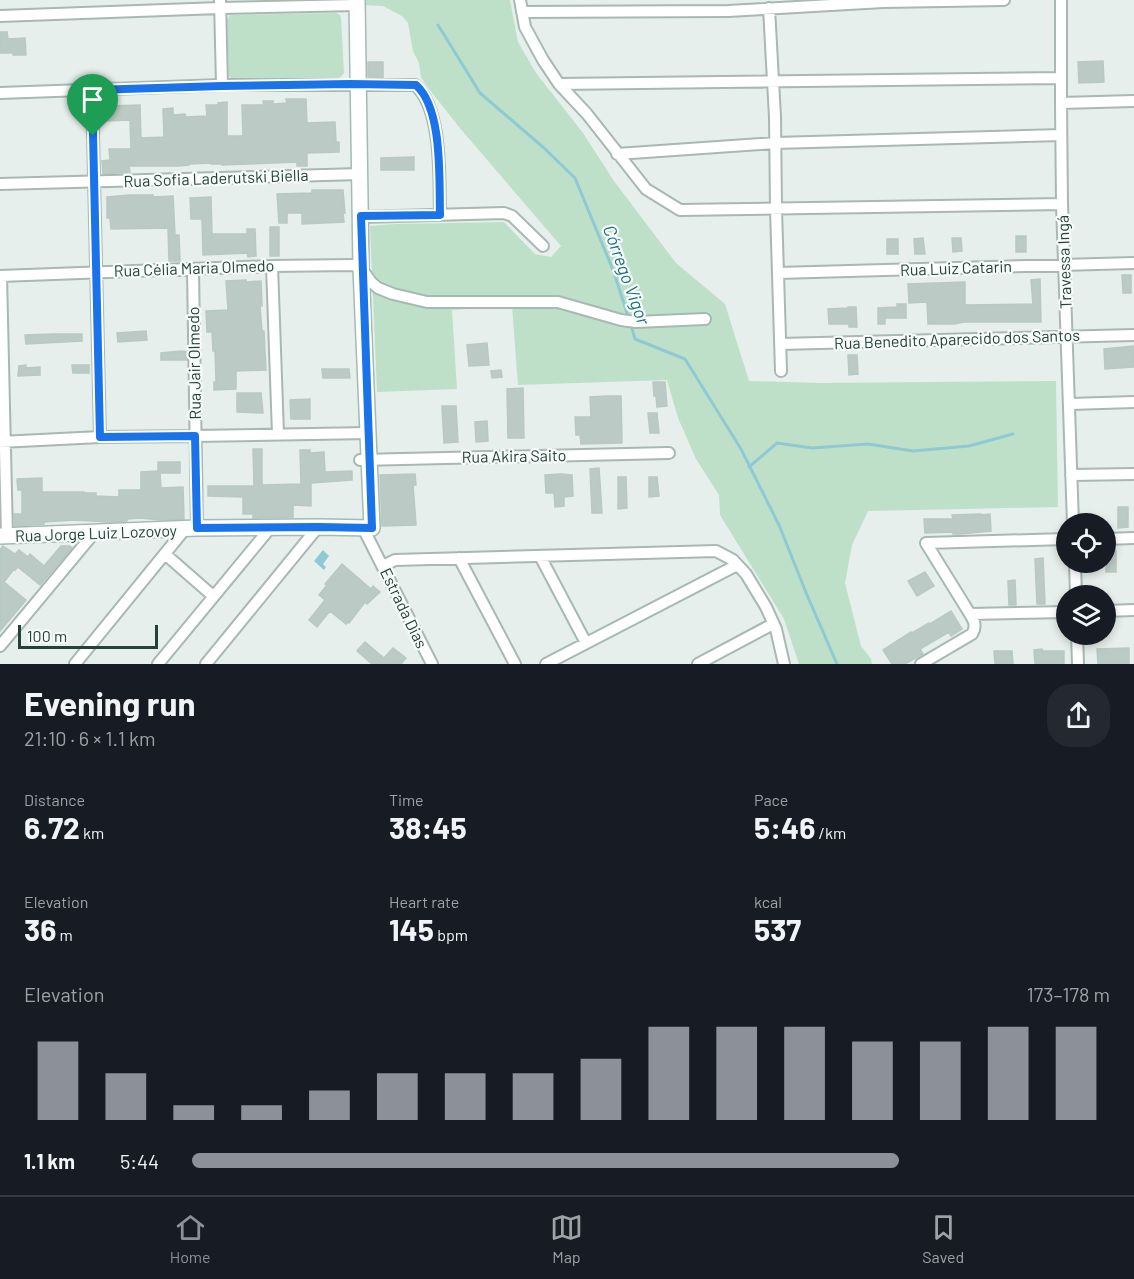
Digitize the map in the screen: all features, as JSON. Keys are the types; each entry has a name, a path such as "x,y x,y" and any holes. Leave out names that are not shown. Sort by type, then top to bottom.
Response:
{"street":[{"path":"520,0 525,27 559,84 587,114 616,154 646,189 680,210 1062,204"},
{"path":"623,12 624,0"},
{"path":"522,12 623,12 729,6 769,8 883,1 1005,0"},
{"name":"Travessa Ingá","path":"1061,0 1062,204 1073,513"},
{"path":"0,16 220,4 352,3 357,267 368,528"},
{"path":"220,4 222,86"},
{"path":"769,8 781,371"},
{"path":"559,84 1061,78"},
{"path":"0,93 222,86 416,85 426,98 436,128 440,215"},
{"path":"92,90 100,437"},
{"path":"1061,103 1134,101"},
{"path":"616,154 775,143 1061,135"},
{"path":"356,174 361,216 357,267 378,288 427,302 558,302 636,322 705,319"},
{"name":"Rua Sofia Laderutski Biella","path":"0,184 356,174"},
{"path":"361,216 504,213 512,216 543,246"},
{"name":"Rua Luiz Catarin","path":"778,273 1134,263"},
{"path":"272,266 278,434"},
{"name":"Rua Célia Maria Olmedo","path":"1,276 272,266 357,267"},
{"name":"Rua Jair Olmedo","path":"191,529 195,436 194,269"},
{"path":"1,276 3,536"},
{"name":"Rua Benedito Aparecido dos Santos","path":"780,344 1134,335"},
{"path":"1070,404 1134,402"},
{"path":"3,441 100,437 364,433"},
{"name":"Rua Akira Saito","path":"365,460 669,453"},
{"path":"1071,475 1134,474"},
{"path":"158,664 271,527"},
{"name":"Rua Jorge Luiz Lozovoy","path":"3,536 271,527 368,528"},
{"path":"206,664 318,527"},
{"name":"Estrada Dias","path":"368,528 383,566 431,664"},
{"path":"75,664 165,554 191,529"},
{"path":"0,646 94,533"},
{"path":"1116,539 1134,538"},
{"path":"921,664 972,634 975,628 970,614 926,543 1056,539"},
{"path":"383,566 395,560 716,551 733,560 746,574 766,607 784,664"},
{"path":"165,554 213,596"},
{"path":"540,556 586,643"},
{"path":"459,558 515,664"},
{"path":"546,664 737,565"},
{"path":"1116,611 1134,610"},
{"path":"970,614 1056,612"},
{"path":"698,664 773,624"},
{"path":"1077,645 1078,664"}],"green space":[{"path":"362,0 510,0 518,42 536,73 583,133 614,181 676,263 725,304 749,381 819,383 1056,381 1058,507 868,511 852,545 845,583 861,646 872,664 799,664 784,619 720,515 719,495 696,459 678,418 667,380 518,385 512,306 452,310 457,389 377,392 370,226 504,222 535,254 551,257 561,246 426,85 421,77 419,63 413,51 408,23 402,16 383,6 362,5"},
{"path":"336,13 341,18 344,73 340,78 233,80 229,76 227,20 230,15"}],"water":[{"path":"323,550 329,556 323,564 326,567 324,570 314,561"}],"building":[{"path":"0,32 7,32 8,39 25,38 26,55 0,53"},
{"path":"1103,61 1104,82 1079,83 1078,62"},
{"path":"368,62 383,62 383,78 368,78"},
{"path":"286,99 306,99 307,123 335,122 339,152 307,153 307,166 297,166 297,162 129,166 130,172 103,174 102,161 110,160 109,149 131,149 130,120 106,121 106,106 140,105 141,138 164,137 163,109 173,108 173,115 207,116 206,105 219,105 218,103 227,102 227,136 243,136 242,105 264,105 263,101 273,101 273,104 287,103"},
{"path":"414,157 414,170 381,170 381,158"},
{"path":"312,190 343,190 344,222 302,224 302,213 287,213 287,223 279,223 277,194 312,193"},
{"path":"173,196 175,235 179,235 180,261 169,261 168,228 111,229 110,218 107,218 107,197"},
{"path":"211,197 212,234 247,234 247,229 255,229 256,256 248,257 247,253 203,255 202,219 191,219 190,198"},
{"path":"270,227 279,227 279,256 270,256"},
{"path":"1016,236 1026,236 1026,252 1016,252"},
{"path":"923,238 925,254 915,254 914,239"},
{"path":"952,238 961,238 962,251 953,252"},
{"path":"887,239 898,239 898,254 887,254"},
{"path":"1122,275 1131,275 1131,293 1123,293"},
{"path":"1040,279 1041,322 928,324 927,302 909,303 908,284 965,282 965,305 1033,304 1031,280"},
{"path":"246,280 246,282 261,281 262,306 260,306 266,370 236,371 236,389 214,390 215,351 213,351 212,332 207,332 206,311 228,310 226,281"},
{"path":"897,304 906,304 906,318 885,318 885,324 878,324 878,308 897,307"},
{"path":"856,307 857,327 849,327 849,324 829,324 828,309"},
{"path":"146,331 147,340 118,342 117,333"},
{"path":"82,334 82,341 26,344 25,335"},
{"path":"487,343 489,365 469,366 467,345"},
{"path":"1133,346 1134,367 1105,369 1104,349"},
{"path":"187,352 187,360 161,360 161,353"},
{"path":"848,355 857,355 858,374 849,375"},
{"path":"26,365 26,368 40,367 40,375 18,376 19,366"},
{"path":"72,365 89,365 89,373 73,373"},
{"path":"322,369 349,369 350,378 323,378"},
{"path":"501,370 502,377 492,378 491,371"},
{"path":"653,382 665,382 667,406 657,407"},
{"path":"523,388 524,438 508,438 507,389"},
{"path":"237,393 261,393 263,413 237,412"},
{"path":"621,396 622,443 581,444 580,435 576,435 575,417 591,417 590,397"},
{"path":"310,399 310,419 291,419 290,400"},
{"path":"442,406 456,406 458,442 444,443"},
{"path":"648,413 657,413 659,433 650,433"},
{"path":"487,421 488,441 476,442 475,422"},
{"path":"253,449 262,449 262,485 301,484 300,450 310,450 310,453 324,452 325,472 352,471 352,480 311,483 311,506 293,505 293,517 253,518 253,514 243,514 243,497 208,496 208,486 254,486"},
{"path":"158,462 180,462 180,473 160,473 161,488 183,487 184,519 139,518 108,522 74,520 15,526 14,514 22,514 22,490 18,490 17,479 42,478 42,492 84,492 96,493 96,496 119,497 119,490 141,490 141,472 158,471"},
{"path":"599,468 602,513 592,513 590,469"},
{"path":"415,474 416,485 413,485 416,525 382,526 380,475"},
{"path":"545,475 572,475 573,496 564,497 564,506 555,507 554,493 546,493"},
{"path":"618,477 626,477 627,508 618,509"},
{"path":"649,477 657,477 659,496 649,497"},
{"path":"1118,507 1128,507 1128,527 1118,528"},
{"path":"990,514 991,531 960,534 925,533 924,519 953,519 952,515"},
{"path":"3,546 15,554 19,550 28,557 30,554 44,566 61,546 72,548 40,585 18,567 14,569 4,582 26,600 0,631 0,550"},
{"path":"1043,558 1045,604 1037,604 1035,559"},
{"path":"342,564 371,589 373,586 380,592 367,604 365,602 349,623 346,624 330,611 317,627 309,620 325,600 319,595 327,585 325,584"},
{"path":"925,572 934,586 917,596 908,581"},
{"path":"1015,580 1016,605 1009,605 1008,581"},
{"path":"951,611 962,629 951,636 949,632 920,649 923,654 905,664 892,664 883,650"},
{"path":"365,642 384,658 393,648 406,658 401,664 372,664 357,651"},
{"path":"1129,648 1129,664 1098,664 1097,649"},
{"path":"1042,649 1042,651 1064,651 1064,664 1035,664 1034,650"},
{"path":"994,651 1012,651 1013,664 995,664"}],"waterway":[{"name":"Córrego Vigor","path":"438,25 480,93 575,178 613,270 629,319"},
{"name":"Córrego Vigor","path":"631,325 635,339 685,359 741,449 779,525 837,664"},
{"path":"749,467 777,443 812,448 868,444 913,451 969,446 1013,434"}],"route":[{"path":"350,84 416,85 420,88 426,98 436,128 440,215 361,216 372,528 197,528 195,436 100,437 93,136 92,90 350,84"}]}
